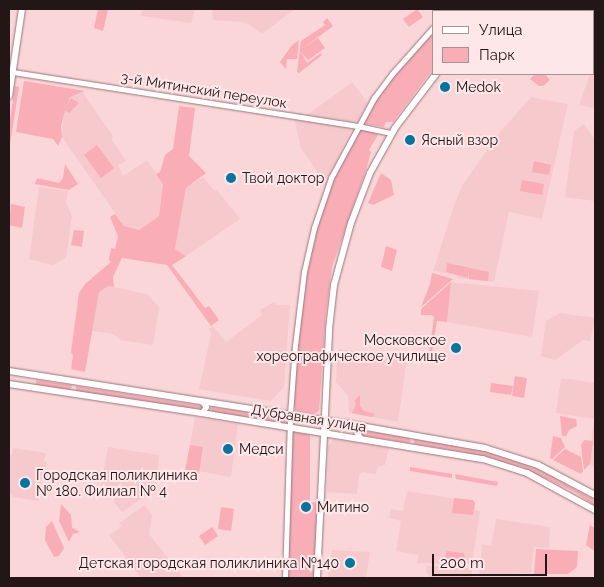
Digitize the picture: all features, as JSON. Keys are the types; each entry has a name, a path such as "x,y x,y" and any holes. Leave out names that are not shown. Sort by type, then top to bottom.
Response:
{"main road":[{"path":"9,96 22,9"},
{"path":"317,578 329,329 334,285 358,202 370,173 391,134 435,75"},
{"name":"Дубравная улица","path":"9,371 364,426 485,448 517,457 549,470 595,495"},
{"name":"Дубравная улица","path":"9,384 213,415 483,460 519,470 566,492 595,510"}],"street":[{"path":"285,578 290,415 300,304 308,251 326,190 358,126 392,74 432,29"},
{"name":"3-й Митинский переулок","path":"12,72 358,126 391,134"},
{"path":"38,389 33,382 40,376"},
{"path":"199,413 206,408 204,403 200,401"},
{"path":"213,415 209,413 208,408 214,403"},
{"path":"361,439 357,432 364,426"},
{"path":"406,446 412,442 408,434"}],"shaded area":[{"path":"142,9 195,9 191,23 141,16"},
{"path":"212,9 295,9 262,34 250,25 242,22 213,20"},
{"path":"595,61 595,108 579,105 590,75 594,75"},
{"path":"352,82 368,103 358,121 307,115"},
{"path":"83,93 113,136 112,140 126,161 118,165 123,176 147,160 163,184 159,216 139,230 124,226 62,137 63,114 70,96"},
{"path":"531,97 568,104 542,219 509,212 494,282 457,278 456,275 433,271 456,200 464,183 500,132"},
{"path":"294,118 352,128 326,185 301,148"},
{"path":"584,124 595,140 595,201 565,197 574,131"},
{"path":"203,177 215,191 217,190 240,219 186,256 175,249 186,188"},
{"path":"39,187 68,191 66,203 72,216 66,258 53,265 29,259"},
{"path":"451,282 539,291 532,337 447,322"},
{"path":"108,286 147,294 159,307 153,345 121,340 113,334 92,331 99,291"},
{"path":"274,302 277,305 290,305 284,387 271,401 199,389 211,334 209,329 213,326 226,342 262,315 260,310"},
{"path":"560,313 595,318 590,341 583,340 555,360 541,356 546,321"},
{"path":"338,349 407,358 398,422 349,413 348,396 336,382"},
{"path":"561,378 595,383 595,470 589,460 594,419 556,413"},
{"path":"195,417 238,424 231,477 199,471 203,448 190,445"},
{"path":"333,439 389,448 385,465 377,467 376,474 362,472 359,475 357,494 327,492 328,447"},
{"path":"108,447 159,455 156,488 122,512 101,485"},
{"name":"Городская поликлиника № 180. Филиал № 4","path":"13,448 46,453 44,461 47,462 42,474 38,501 13,497 9,491 9,455 12,455"},
{"path":"407,491 475,502 474,510 480,511 472,564 417,563 418,555 396,551 401,521 389,518 391,509 403,511"},
{"path":"145,505 152,515 149,534 184,578 141,578 109,535 122,526 119,523"},
{"path":"496,519 550,527 549,548 534,547 531,573 479,576 482,544 491,546"},
{"name":"Детская городская поликлиника №140","path":"332,550 370,552 366,578 328,578"},
{"path":"426,566 472,568 472,578 432,578 426,572"}],"green space":[{"path":"98,9 108,10 103,31 94,28"},
{"path":"417,9 423,17 409,27 403,19"},
{"path":"327,18 333,26 301,50 318,38 325,48 308,60 301,52 307,63 321,53 322,55 299,73 297,72 301,41 325,25 323,22"},
{"path":"432,33 432,70 393,122 386,122 384,127 365,124 365,119 385,87"},
{"path":"299,40 297,59 287,59 286,69 280,62 292,45"},
{"path":"534,75 546,75 550,80 543,86 539,86 530,79"},
{"path":"24,81 85,91 70,97 66,108 71,98 79,103 69,113 65,110 61,126 62,137 58,146 53,139 16,132"},
{"path":"15,86 19,87 9,151 9,126"},
{"path":"179,106 195,108 189,156 206,173 186,188 175,249 186,256 172,265 205,308 209,306 219,320 211,326 167,265 122,258 113,277 114,287 108,286 99,292 85,372 71,369 73,355 71,352 79,293 85,284 111,262 109,260 111,248 115,249 118,236 110,217 115,214 124,226 139,230 159,216 163,184 156,174 160,172 165,155 173,149"},
{"path":"361,129 379,133 369,150 371,152 366,170 332,267 326,313 319,411 314,414 299,412 295,410 294,405 305,273 320,214 336,173 357,133"},
{"path":"97,145 114,168 101,178 84,155"},
{"path":"534,161 551,165 549,175 532,172"},
{"path":"65,164 78,184 69,190 35,184 37,178 59,183 63,178"},
{"path":"381,173 391,180 394,195 373,205 368,203"},
{"path":"522,180 544,184 542,195 520,191"},
{"path":"11,204 25,207 22,228 9,225"},
{"path":"74,230 84,231 82,247 71,245"},
{"path":"386,246 397,250 392,271 381,267"},
{"path":"447,263 489,272 488,281 469,279 469,271 468,278 446,272"},
{"path":"432,273 453,279 421,307 430,284"},
{"path":"451,282 447,322 437,321 432,353 429,353 434,317 431,315 421,315 421,309"},
{"path":"515,376 527,378 524,398 512,396"},
{"path":"36,380 72,385 71,390 36,385"},
{"path":"491,383 513,386 511,395 490,392"},
{"path":"76,386 203,406 202,410 76,391"},
{"path":"360,395 360,406 364,411 375,414 372,417 352,413 356,405 355,400"},
{"path":"213,407 285,418 287,421 285,423 212,412 210,409"},
{"path":"560,416 576,419 577,426 569,430 566,436 562,436"},
{"path":"361,430 409,438 411,441 408,443 360,435"},
{"path":"295,432 310,435 310,502 318,503 314,578 287,578 292,434"},
{"path":"553,436 561,438 565,447 552,459 550,458"},
{"path":"414,439 489,452 536,468 595,500 595,506 576,493 522,467 462,452 414,444"},
{"path":"584,440 593,441 590,464 584,470 581,445"},
{"path":"190,445 203,447 199,474 185,471"},
{"path":"565,449 581,457 583,471 581,474 553,460"},
{"path":"410,467 452,474 452,478 410,471"},
{"path":"455,474 498,483 497,486 456,479"},
{"path":"454,498 473,500 475,503 473,515 452,513"},
{"path":"61,504 71,515 72,528 80,532 73,534 69,542 59,521"},
{"path":"221,507 234,509 231,531 218,529"},
{"path":"52,521 64,548 59,556 54,557 45,540 46,527"},
{"path":"590,525 595,528 595,549 593,550 586,545"},
{"path":"212,527 218,536 205,545 199,536"},
{"path":"536,549 578,551 577,567 568,574 534,574"},
{"path":"447,551 464,553 465,560 448,560 445,557"}],"place":[{"name":"Medok","path":"445,87"},
{"name":"Ясный взор","path":"410,140"},
{"name":"Твой доктор","path":"231,178"},
{"name":"Московское хореографическое училище","path":"456,348"},
{"name":"Медси","path":"228,449"},
{"name":"Городская поликлиника № 180. Филиал № 4","path":"25,483"},
{"name":"Митино","path":"306,507"},
{"name":"Детская городская поликлиника №140","path":"350,563"}]}
